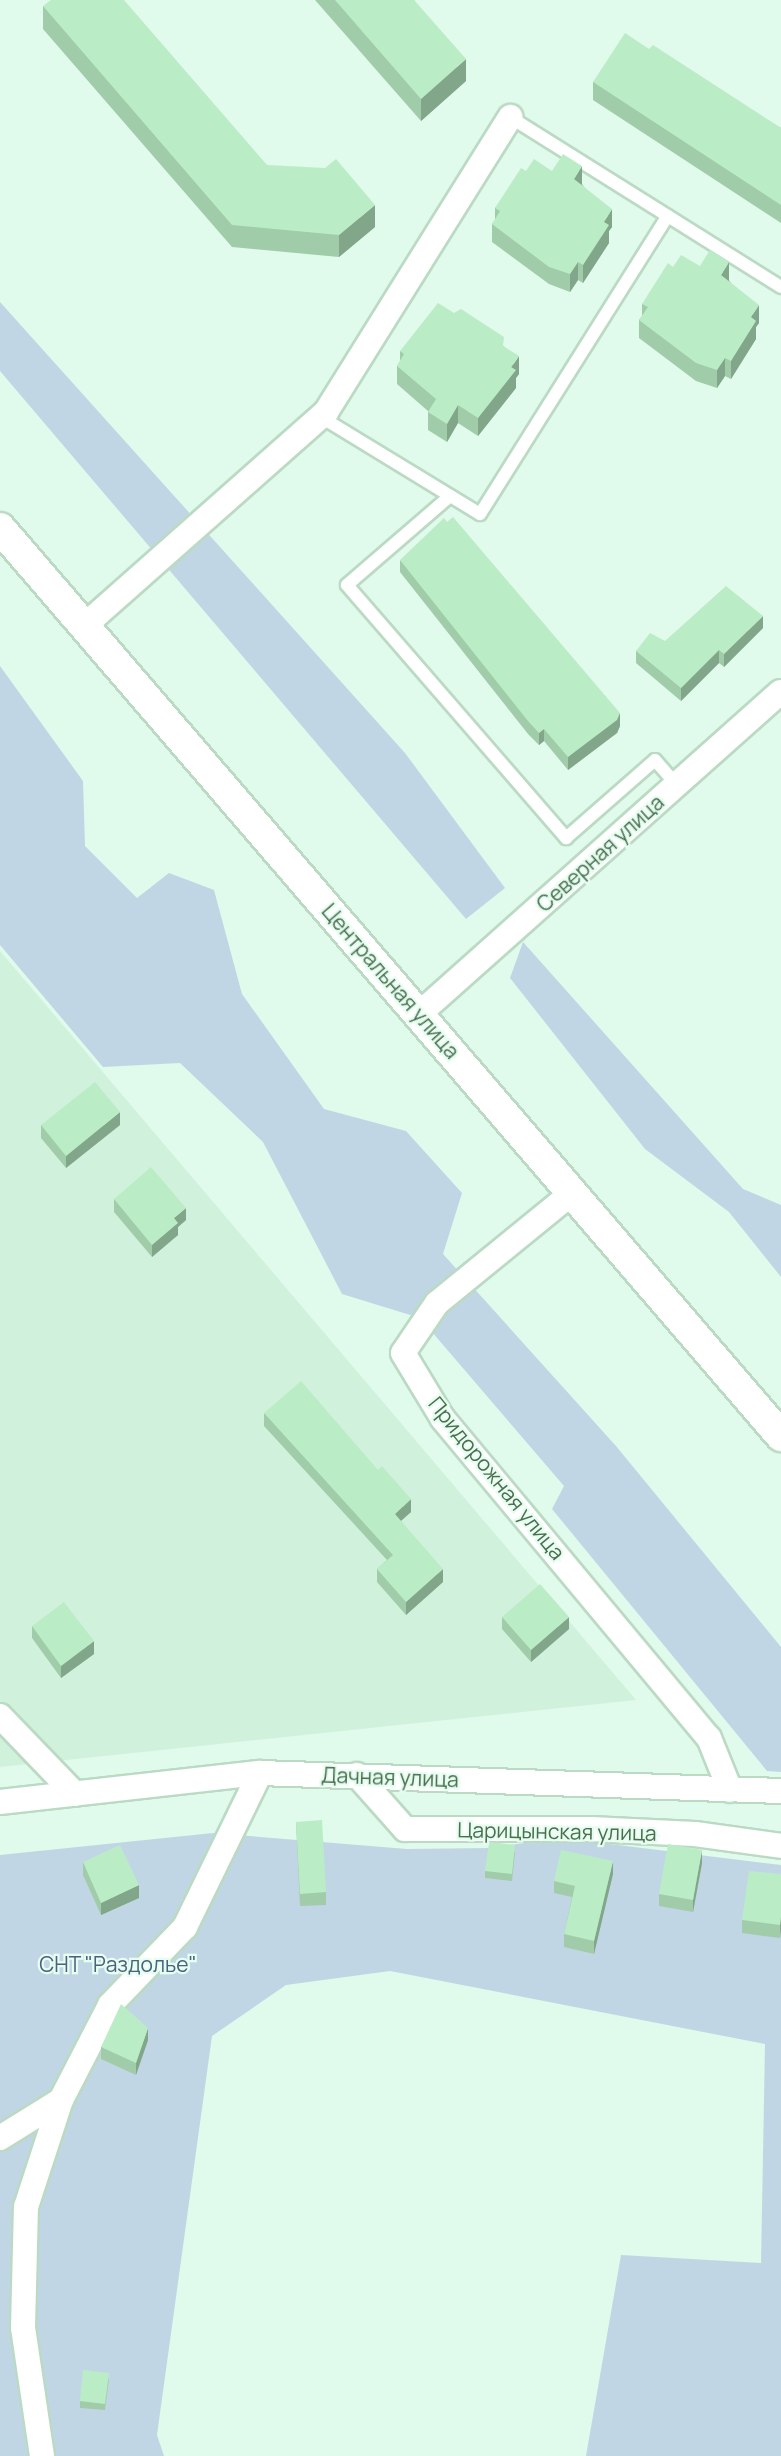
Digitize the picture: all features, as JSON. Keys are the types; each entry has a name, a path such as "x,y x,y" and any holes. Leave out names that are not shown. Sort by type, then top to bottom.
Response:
{"street":[{"path":"84,626 321,417 510,117"},
{"name":"Центральная улица","path":"0,528 781,1436"},
{"name":"Северная улица","path":"419,1014 781,692"},
{"name":"Придорожная улица","path":"572,1193 437,1304 403,1353 443,1419 709,1738 730,1790"},
{"path":"0,1716 75,1794"},
{"path":"42,2456 23,2328 26,2207 61,2100 110,2005 184,1927 260,1773"},
{"name":"Дачная улица","path":"0,1802 260,1773 781,1791"},
{"name":"Царицынская улица","path":"357,1775 405,1830 591,1829 695,1834 781,1846"},
{"path":"0,2138 61,2100"}],"lane":[{"path":"510,117 781,287"},
{"path":"321,417 480,514 668,216"},
{"path":"450,496 347,585 566,837 655,760 677,785"}],"shaded area":[{"path":"0,951 636,1700 0,1767"}],"green space":[{"path":"0,302 405,753 505,888 466,919 0,371"},
{"path":"0,666 83,781 85,846 137,898 169,873 214,890 242,994 324,1109 406,1131 462,1193 443,1254 616,1446 781,1647 781,1772 767,1771 552,1509 564,1486 420,1318 342,1294 263,1142 180,1063 103,1067 0,945"},
{"path":"523,942 743,1189 781,1205 781,1277 729,1212 645,1149 510,978"},
{"name":"СНТ \"Раздолье\"","path":"213,1833 407,1849 489,1848 561,1838 781,1865 781,2456 586,2456 621,2255 761,2263 765,2044 390,1971 286,1985 212,2036 157,2435 164,2456 0,2456 0,1855"}],"building":[{"path":"51,0 124,0 267,165 325,168 336,159 375,205 339,235 232,225 43,6"},
{"path":"335,0 414,0 466,59 421,99"},
{"path":"625,33 649,49 653,45 781,128 781,205 593,82"},
{"path":"563,154 582,166 574,179 612,209 604,222 609,225 583,265 578,262 570,274 549,267 492,224 500,211 495,208 521,168 526,171 534,159 552,171"},
{"path":"710,250 729,262 721,275 759,305 751,317 756,321 731,361 725,358 717,370 696,363 639,320 648,307 642,304 668,263 673,267 681,255 700,266"},
{"path":"438,303 454,313 461,309 504,337 503,346 519,356 511,367 516,370 478,418 458,405 447,424 428,412 436,399 397,366 404,354 400,351"},
{"path":"453,517 620,713 617,720 568,757 544,729 539,733 528,721 400,560 444,518 447,522"},
{"path":"726,586 763,616 724,654 719,650 681,688 636,651 650,633 665,641"},
{"path":"95,1082 120,1112 66,1156 41,1125"},
{"path":"151,1167 186,1208 174,1218 178,1223 152,1245 114,1199"},
{"path":"301,1381 378,1470 382,1466 411,1499 395,1514 443,1569 406,1602 377,1569 393,1555 264,1413"},
{"path":"540,1584 569,1617 531,1650 502,1617"},
{"path":"64,1602 94,1641 61,1666 32,1626"},
{"path":"322,1820 326,1892 300,1894 296,1822"},
{"path":"489,1842 515,1845 512,1874 485,1871"},
{"path":"668,1844 702,1850 693,1900 659,1894"},
{"path":"120,1845 139,1885 101,1903 83,1862"},
{"path":"561,1850 613,1861 594,1941 564,1934 575,1886 554,1881"},
{"path":"749,1871 781,1874 780,1925 742,1920"},
{"path":"121,2004 148,2028 136,2063 101,2047"},
{"path":"83,2370 109,2373 105,2404 80,2401"}]}
